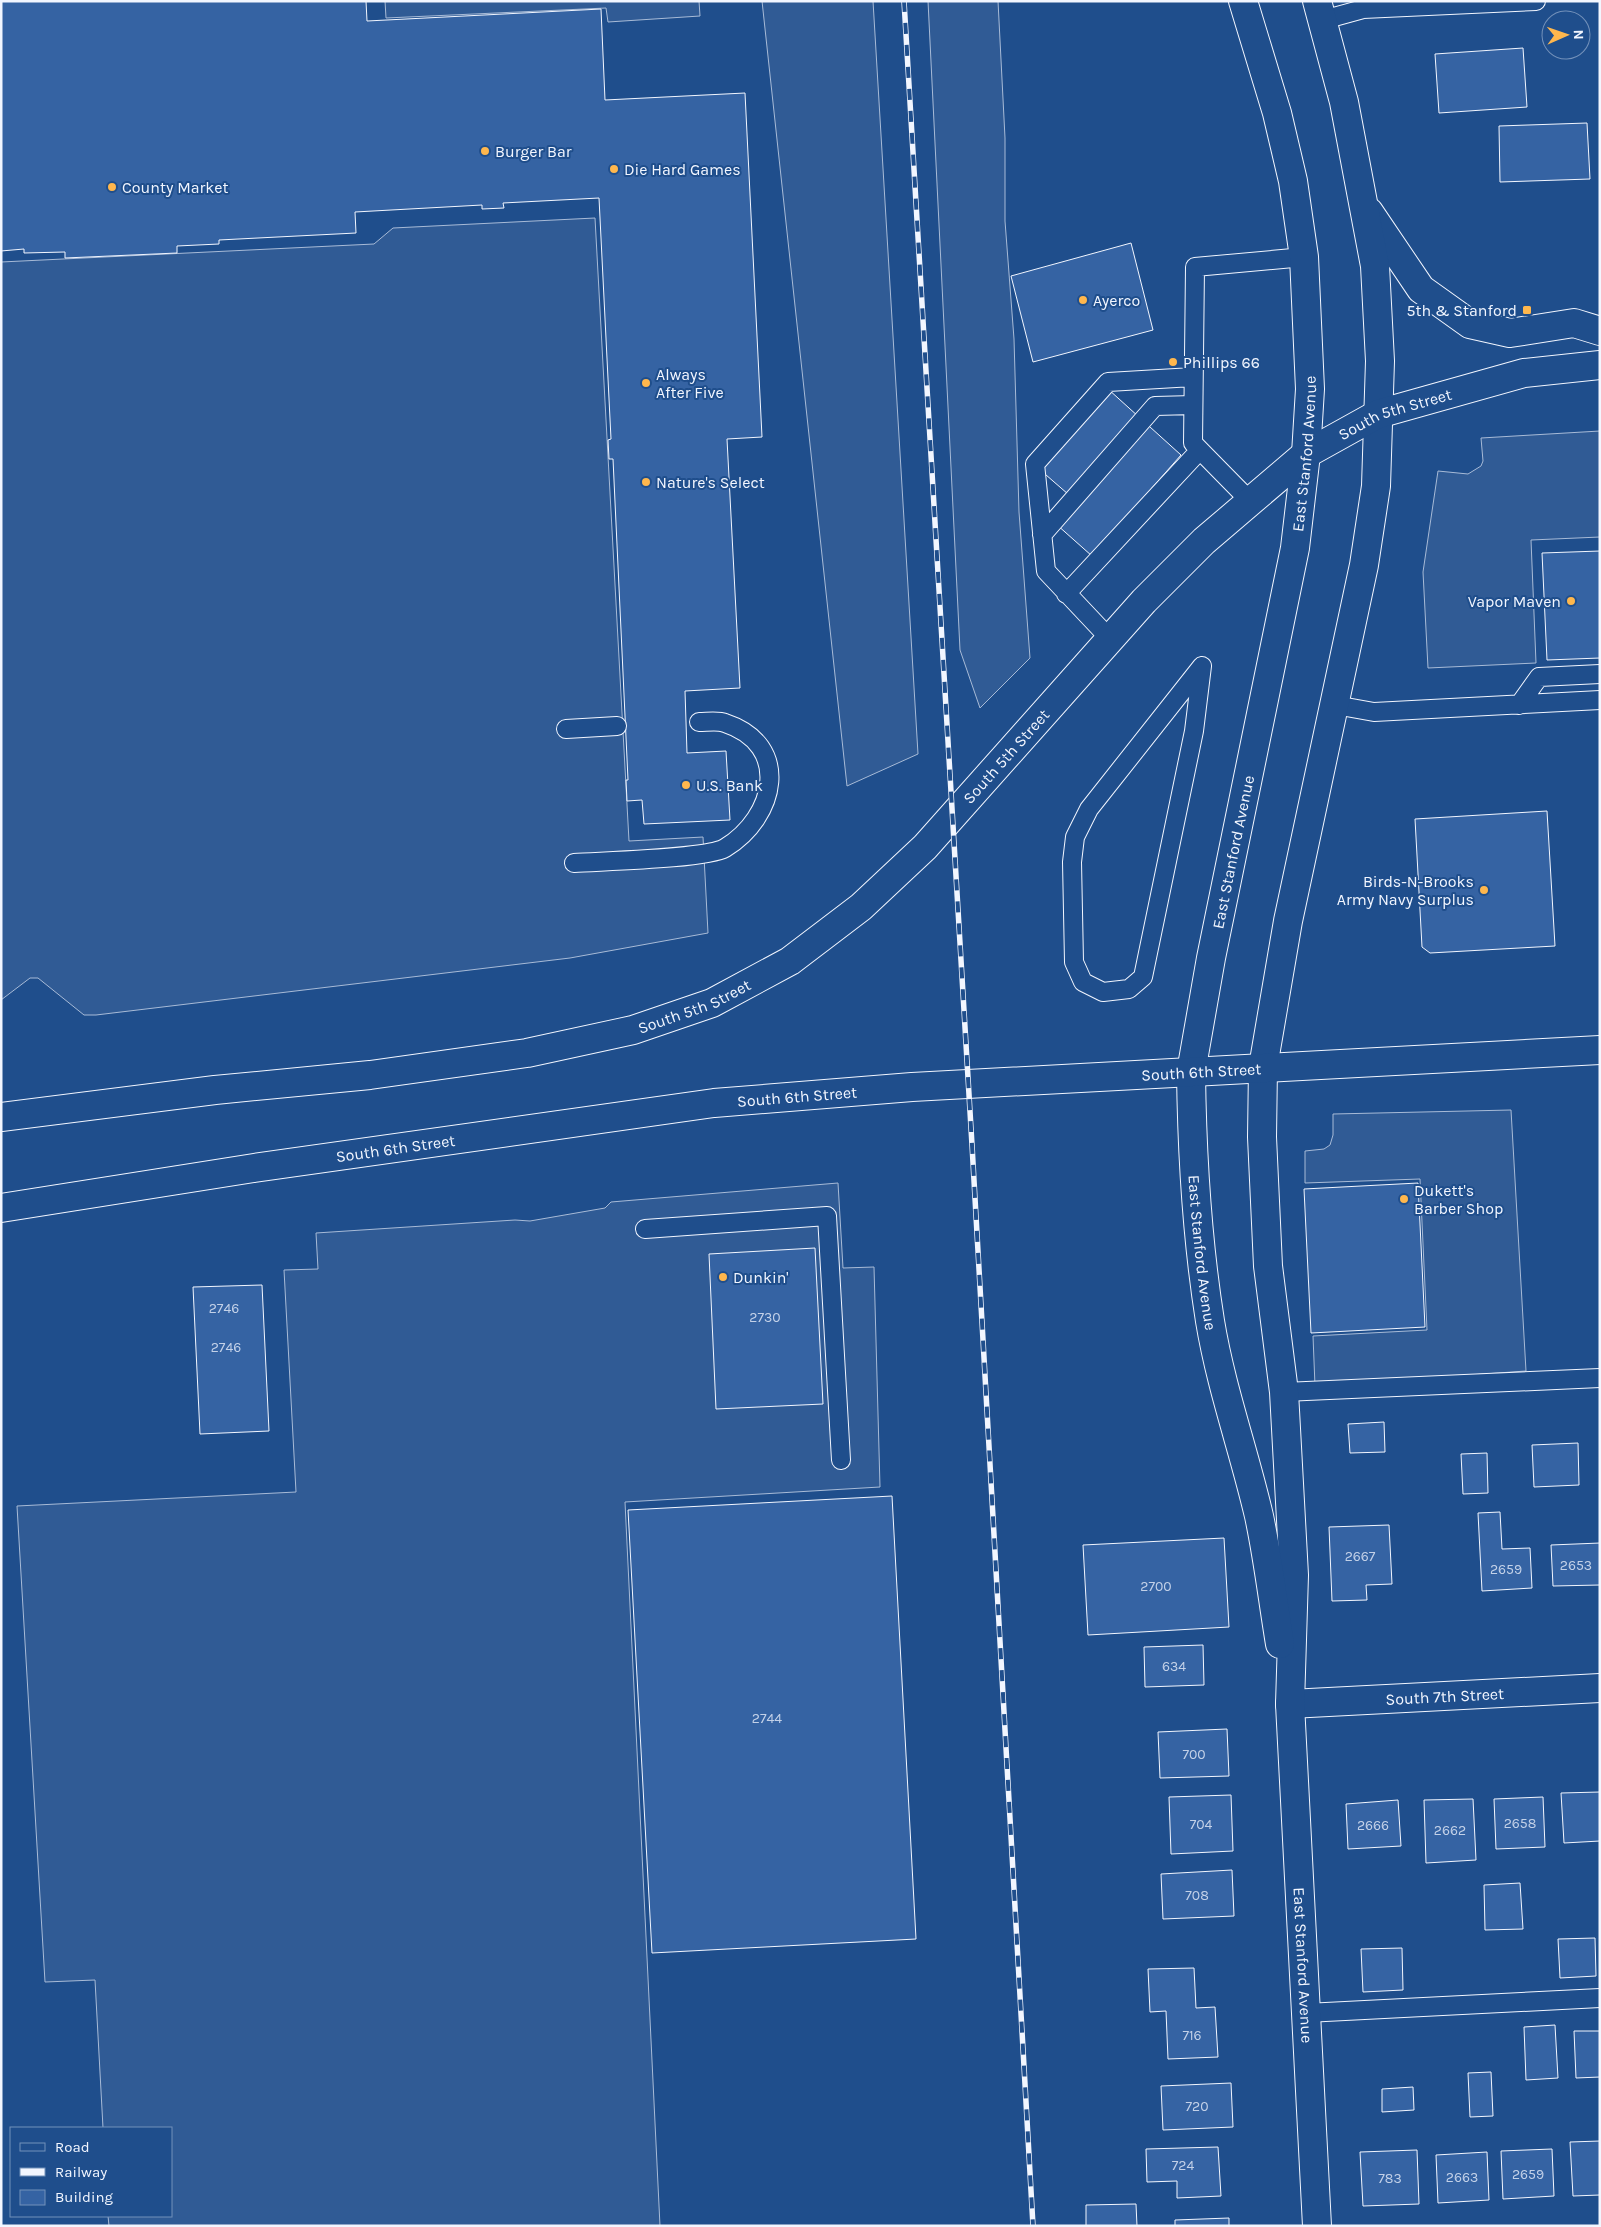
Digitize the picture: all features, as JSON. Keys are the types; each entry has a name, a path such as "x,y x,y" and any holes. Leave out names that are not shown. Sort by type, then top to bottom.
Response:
{"main road":[{"name":"East Stanford Avenue","path":"1243,1 1277,113 1293,181 1304,256 1311,365 1306,454 1295,548 1210,958 1191,1072 1192,1140 1197,1212 1210,1321 1223,1387 1259,1517 1290,1704"},
{"name":"East Stanford Avenue","path":"1317,2226 1290,1704 1294,1575 1284,1392 1268,1266 1262,1137 1263,1067 1288,921 1364,565 1376,486 1380,362 1375,266 1344,102 1320,10"},
{"path":"1364,206 1420,290 1470,324 1510,333 1574,323 1600,331"},
{"name":"South 5th Street","path":"1,1117 215,1090 370,1075 527,1053 633,1030 712,1003 790,961 861,907 925,847 1111,640 1144,600 1204,541 1306,454 1378,414 1524,373 1600,365"},
{"name":"South 6th Street","path":"1,1208 254,1168 714,1102 921,1087 1600,1050"},
{"name":"South 7th Street","path":"1290,1704 1600,1688"}],"lane":[{"path":"1320,10 1536,1"},
{"path":"1250,501 1192,443 1195,267 1304,256"},
{"path":"1111,640 1046,571 1035,464 1108,382 1194,377"},
{"path":"1042,535 1156,406 1193,406"},
{"path":"1066,594 1200,450"},
{"path":"1202,666 1194,731 1143,977 1128,989 1103,992 1083,982 1074,962 1072,862 1075,837 1089,809 1106,786 1202,666"},
{"path":"1519,705 1539,677 1600,674"},
{"path":"1335,705 1374,712 1600,700"},
{"path":"574,863 694,854 724,849 752,824 769,793 771,772 766,754 749,734 724,722 698,722"},
{"path":"566,729 617,726"},
{"path":"645,1229 827,1216 841,1460"},
{"path":"1284,1392 1600,1378"},
{"path":"1306,2013 1600,1998"}],"shaded area":[{"path":"385,1 699,1 700,16 608,22 606,8 386,18"},
{"path":"762,1 873,1 918,754 847,786"},
{"path":"928,1 998,1 1005,138 1005,221 1014,339 1019,512 1030,658 980,708 960,650"},
{"path":"595,218 629,841 703,837 708,933 570,958 96,1015 84,1015 38,978 30,978 1,1000 1,262 374,244 393,228"},
{"path":"1600,431 1600,537 1531,540 1536,663 1428,668 1423,572 1438,471 1468,474 1481,466 1483,461 1481,438"},
{"path":"1511,1110 1526,1371 1315,1386 1313,1336 1427,1330 1420,1179 1305,1183 1305,1151 1324,1149 1330,1145 1333,1135 1333,1114"},
{"path":"838,1183 843,1268 874,1267 880,1487 625,1502 660,2226 109,2226 108,2217 172,2217 172,2127 103,2127 95,1980 45,1982 17,1506 296,1492 284,1270 318,1269 316,1233 515,1220 530,1221 605,1208 611,1202"}],"building":[{"path":"1,1 366,1 367,21 601,9 605,100 745,93 762,437 727,439 740,688 685,691 687,753 726,751 730,820 644,824 642,800 627,801 626,780 628,780 613,459 609,459 608,440 611,439 599,198 503,203 504,208 482,209 482,205 355,212 356,233 219,240 219,244 177,246 177,253 65,258 65,252 24,253 24,249 1,251"},
{"path":"1523,48 1527,107 1439,113 1435,54"},
{"path":"1587,123 1590,179 1500,182 1499,126"},
{"path":"1131,243 1153,330 1033,362 1011,276"},
{"path":"1108,389 1181,455 1092,556 1056,524 1076,501 1038,468"},
{"path":"1600,551 1600,658 1547,660 1542,553"},
{"path":"1547,811 1555,946 1430,953 1422,947 1415,819"},
{"path":"1418,1183 1425,1327 1311,1333 1304,1189"},
{"path":"815,1248 823,1404 716,1409 709,1254"},
{"path":"262,1285 269,1431 200,1434 193,1287"},
{"path":"1384,1422 1385,1452 1350,1453 1348,1424"},
{"path":"1578,1443 1579,1485 1534,1487 1532,1445"},
{"path":"1487,1453 1488,1493 1463,1494 1461,1454"},
{"path":"892,1496 916,1939 652,1953 628,1510"},
{"path":"1500,1512 1502,1549 1530,1548 1532,1588 1482,1591 1478,1513"},
{"path":"1389,1525 1392,1584 1366,1585 1367,1600 1332,1601 1329,1527"},
{"path":"1224,1538 1229,1627 1088,1635 1083,1545"},
{"path":"1600,1543 1600,1585 1553,1586 1551,1545"},
{"path":"1203,1645 1204,1685 1145,1687 1144,1647"},
{"path":"1227,1729 1229,1776 1160,1778 1158,1732"},
{"path":"1600,1792 1600,1841 1564,1843 1561,1793"},
{"path":"1231,1795 1233,1851 1171,1854 1169,1797"},
{"path":"1543,1797 1545,1847 1496,1849 1494,1799"},
{"path":"1473,1799 1476,1860 1426,1863 1424,1800"},
{"path":"1398,1800 1401,1846 1348,1849 1346,1804"},
{"path":"1232,1870 1234,1916 1163,1919 1161,1874"},
{"path":"1520,1883 1523,1929 1485,1930 1484,1885"},
{"path":"1595,1938 1596,1976 1560,1978 1558,1939"},
{"path":"1402,1948 1403,1990 1363,1992 1361,1949"},
{"path":"1194,1968 1196,2008 1215,2007 1218,2057 1168,2059 1166,2011 1150,2012 1148,1969"},
{"path":"1555,2025 1558,2078 1526,2080 1524,2027"},
{"path":"1574,2031 1600,2031 1600,2077 1576,2078"},
{"path":"1491,2072 1493,2116 1470,2117 1468,2073"},
{"path":"1231,2083 1233,2127 1163,2130 1161,2086"},
{"path":"1413,2087 1414,2110 1382,2112 1382,2089"},
{"path":"1600,2141 1600,2195 1573,2196 1570,2142"},
{"path":"1218,2147 1221,2196 1177,2198 1177,2181 1147,2182 1146,2149"},
{"path":"1552,2149 1554,2196 1503,2199 1501,2151"},
{"path":"1417,2150 1419,2204 1363,2206 1360,2152"},
{"path":"1487,2152 1489,2200 1438,2203 1436,2155"},
{"path":"1136,2204 1137,2226 1086,2226 1086,2205"},
{"path":"1229,2218 1229,2226 1175,2226 1175,2220"}],"railway":[{"path":"904,1 972,1145 1033,2226"}],"place":[{"name":"Burger Bar","path":"485,151"},
{"name":"Die Hard Games","path":"614,169"},
{"name":"County Market","path":"112,187"},
{"name":"Ayerco","path":"1083,300"},
{"name":"5th & Stanford","path":"1527,310"},
{"name":"Phillips 66","path":"1173,362"},
{"name":"Always After Five","path":"646,383"},
{"name":"Nature's Select","path":"646,482"},
{"name":"Vapor Maven","path":"1571,601"},
{"name":"U.S. Bank","path":"686,785"},
{"name":"Birds-N-Brooks Army Navy Surplus","path":"1484,890"},
{"name":"Dukett's Barber Shop","path":"1404,1199"},
{"name":"Dunkin'","path":"723,1277"}]}
